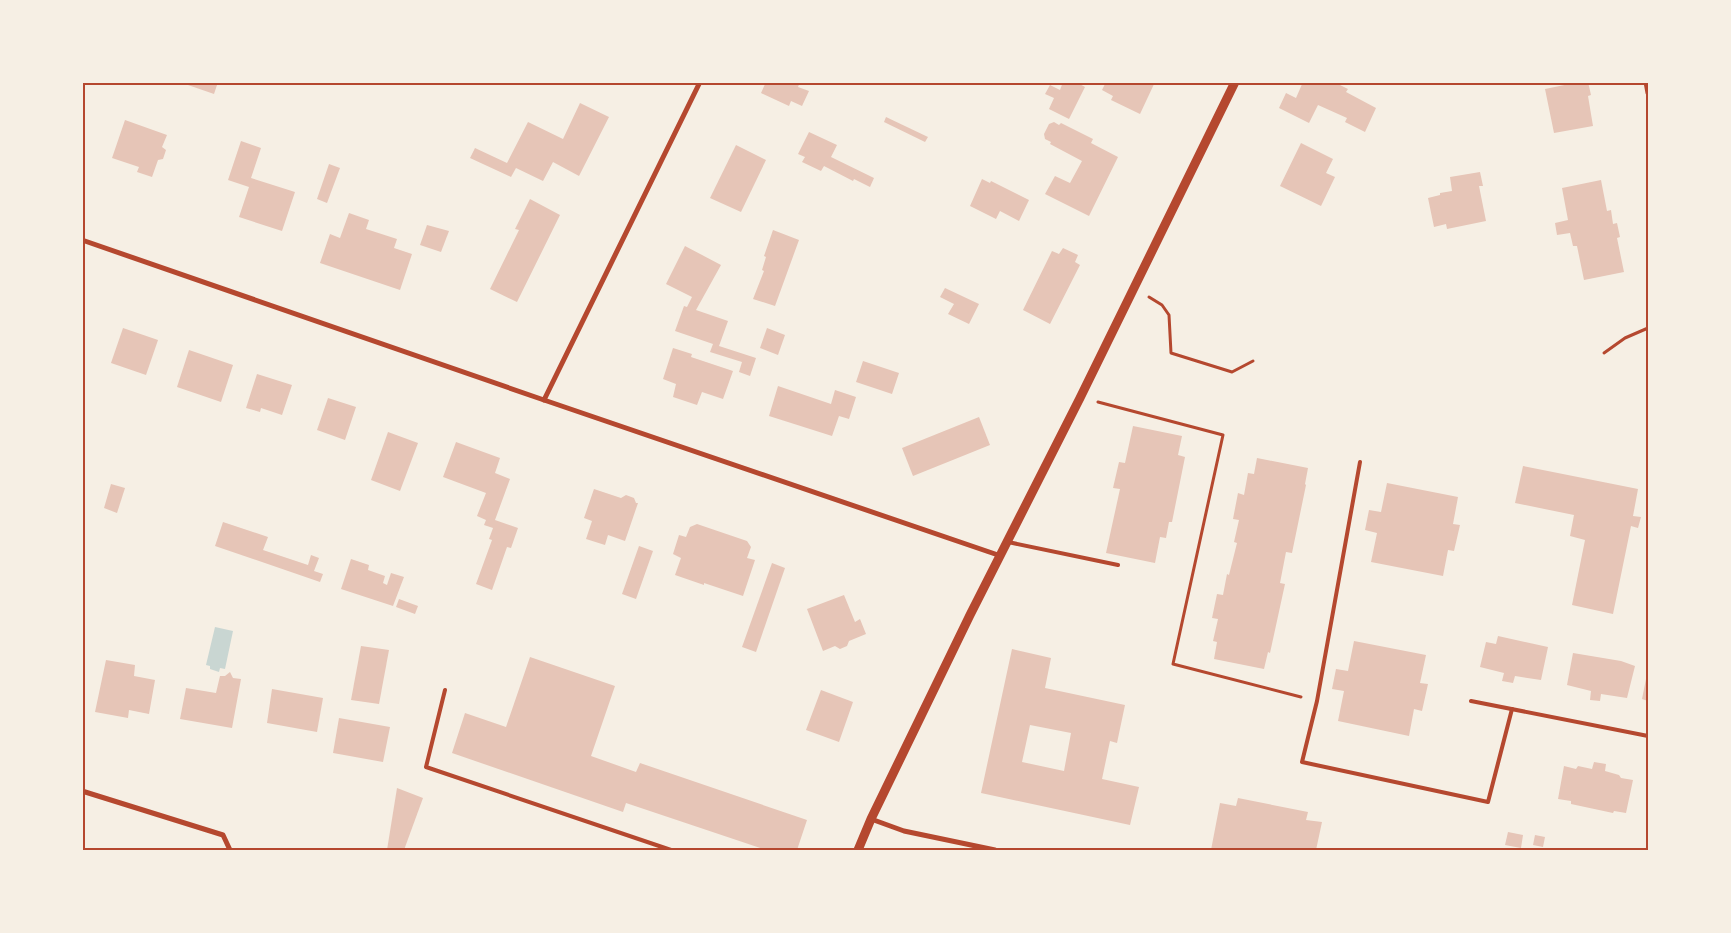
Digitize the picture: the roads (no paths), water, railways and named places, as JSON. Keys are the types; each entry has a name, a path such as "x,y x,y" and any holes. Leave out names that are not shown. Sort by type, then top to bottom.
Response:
{"street":[{"path":"544,400 700,82"},
{"path":"858,850 871,818 970,615 1080,398 1235,82"},
{"path":"1646,82 1648,93"},
{"path":"82,240 1001,556"},
{"path":"82,792 224,835 230,850"},
{"path":"871,818 904,832 995,850"}],"lane":[{"path":"1360,462 1317,701 1302,762 1488,802 1512,709"},
{"path":"1008,542 1118,565"},
{"path":"445,690 426,767 671,850"},
{"path":"1471,701 1648,736"}]}
